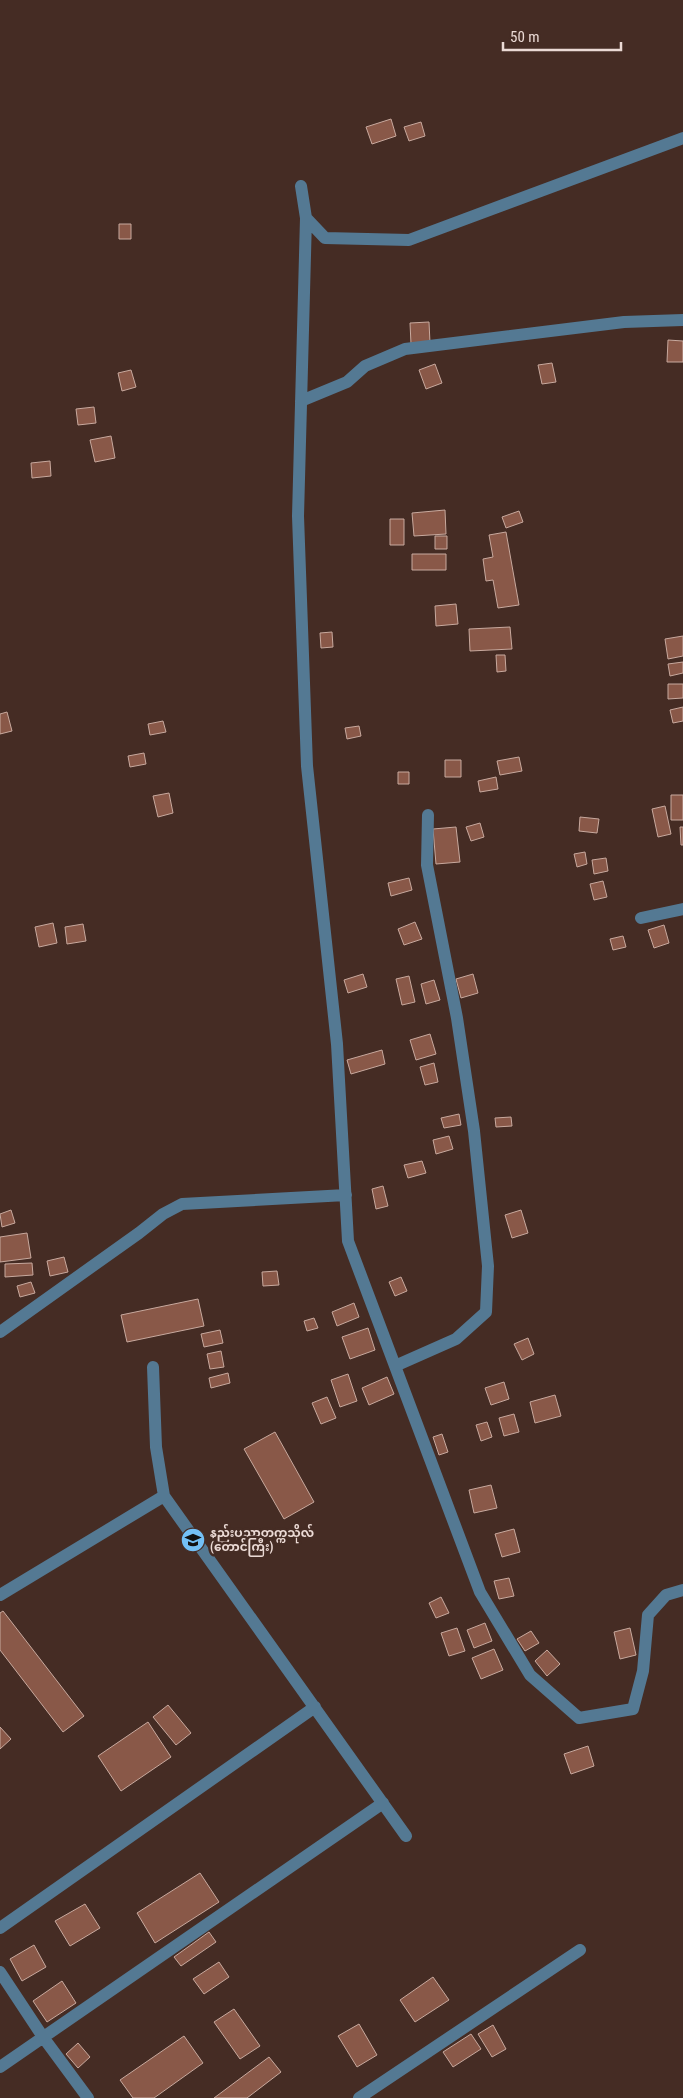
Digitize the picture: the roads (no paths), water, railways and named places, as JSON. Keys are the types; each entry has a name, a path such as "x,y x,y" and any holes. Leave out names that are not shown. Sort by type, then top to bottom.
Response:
{"street":[{"path":"306,218 325,238 408,240 683,138"},
{"path":"301,186 306,218 298,516 307,766 337,1044 348,1241 480,1592 530,1675 579,1718 633,1710 643,1671 648,1615 666,1595 683,1590"},
{"path":"301,401 347,382 365,366 405,349 624,322 683,320"},
{"path":"395,1366 456,1339 486,1312 488,1266 474,1131 458,1018 427,864 428,815"},
{"path":"641,918 683,909"},
{"path":"0,1332 164,1214 182,1204 346,1195"},
{"path":"154,1367 156,1447 164,1496 406,1836"},
{"path":"0,1595 164,1496"},
{"path":"0,1928 315,1707"},
{"path":"0,2067 384,1804"},
{"path":"359,2098 580,1950"},
{"path":"0,1972 43,2037 88,2098"}],"place":[{"name":"နည်းပညာတက္ကသိုလ် (တောင်ကြီး)","path":"193,1540"}]}
